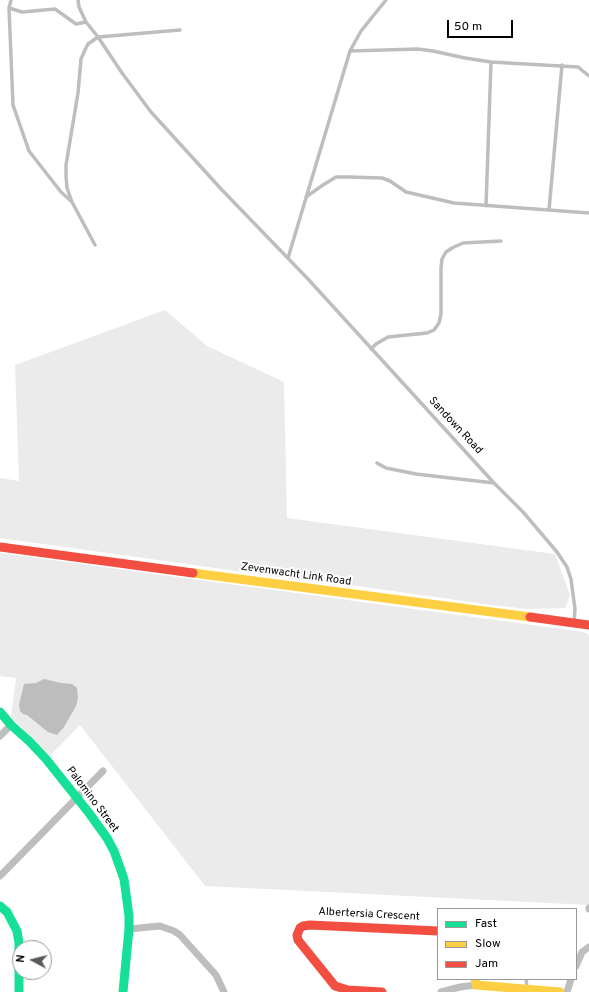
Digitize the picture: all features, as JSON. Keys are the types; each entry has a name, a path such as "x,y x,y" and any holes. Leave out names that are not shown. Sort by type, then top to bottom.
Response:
{"street":[{"name":"Zevenwacht Link Road","path":"0,547 589,625"},
{"name":"Palomino Street","path":"0,712 11,725 46,759 107,838 117,858 127,892 129,928 123,992"},
{"path":"0,736 11,725"},
{"path":"0,876 104,770"},
{"path":"0,906 7,912 17,931 19,943 19,992"},
{"name":"Albertersia Crescent","path":"382,992 348,990 336,986 298,940 297,935 300,928 310,925 437,931"},
{"path":"129,928 160,926 174,931 185,940 216,976 224,992"},
{"path":"577,964 582,952 589,948"},
{"path":"567,992 571,980"},
{"path":"441,992 475,982 527,982 560,992"}],"lane":[{"path":"11,0 9,8 13,105 29,152 61,192 72,202"},
{"name":"Sandown Road","path":"78,0 79,7 86,22 150,112 222,190 288,258 494,483 523,512 557,552 566,567 574,592 574,624"},
{"path":"288,258 350,51 361,31 386,0"},
{"path":"9,8 22,12 55,10 76,24 86,22"},
{"path":"95,245 72,202 67,188 66,165 82,59 88,44 98,37 180,30"},
{"path":"350,51 418,49 492,62 578,67 589,76"},
{"path":"486,206 492,62"},
{"path":"549,210 562,65"},
{"path":"306,197 336,177 349,176 382,178 390,181 406,192 418,196 454,203 589,213"},
{"path":"371,349 376,344 388,337 427,333 434,330 439,322 441,314 441,268 442,259 446,252 463,243 501,241"},
{"path":"377,463 386,468 416,474 494,483"}],"shaded area":[{"path":"165,310 207,346 284,382 287,518 555,554 570,595 565,608 527,609 492,605 0,538 0,478 19,481 15,365"},
{"path":"0,553 584,632 589,635 589,905 205,886 80,725 50,756 11,717 16,678 0,676"},
{"path":"44,679 72,684 77,688 78,698 76,706 64,727 57,735 48,732 20,711 19,705 24,684 36,683"}],"traffic: fast":[{"path":"0,712 11,725 46,759 89,813 107,838 114,851 124,879 129,916 123,992"},
{"path":"0,906 7,912 17,931 19,943 19,992"}],"traffic: slow":[{"path":"193,573 530,617"},
{"path":"475,980 476,985 560,992"}],"traffic: jam":[{"path":"0,547 193,573"},
{"path":"530,617 589,625"},
{"path":"382,992 348,990 335,986 298,940 297,935 300,928 310,925 437,931"}]}
